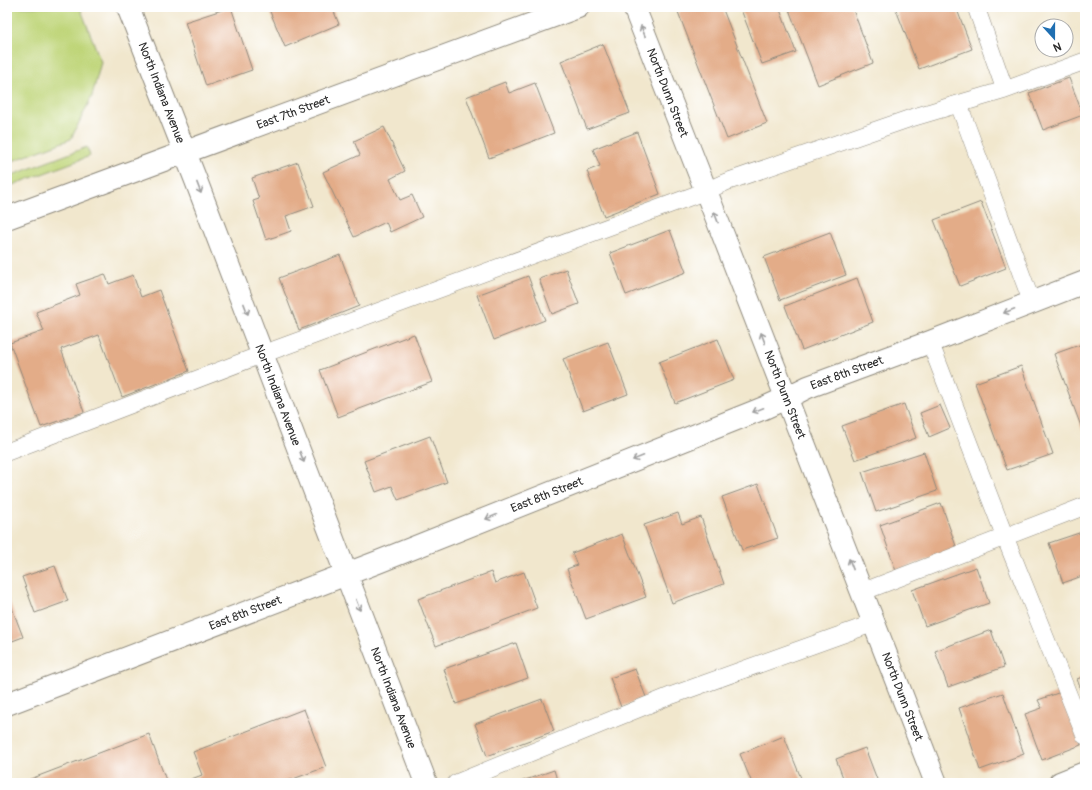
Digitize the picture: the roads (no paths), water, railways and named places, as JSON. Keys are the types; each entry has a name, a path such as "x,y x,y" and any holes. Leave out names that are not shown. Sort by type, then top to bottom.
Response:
{"street":[{"name":"North Indiana Avenue","path":"128,7 263,354 426,783"},
{"name":"East 7th Street","path":"7,218 578,7"},
{"name":"North Dunn Street","path":"634,7 936,783"},
{"name":"East 8th Street","path":"7,704 378,562 786,398 808,387 1085,282"},
{"path":"1060,783 1085,773"}],"lane":[{"path":"976,7 1005,90"},
{"path":"7,452 263,354 706,191 726,182 911,118 959,105 1005,90 1085,61"},
{"path":"959,105 1032,303"},
{"path":"930,342 1005,537 1085,736"},
{"path":"862,592 1085,506"},
{"path":"456,783 670,696 874,623"}]}
